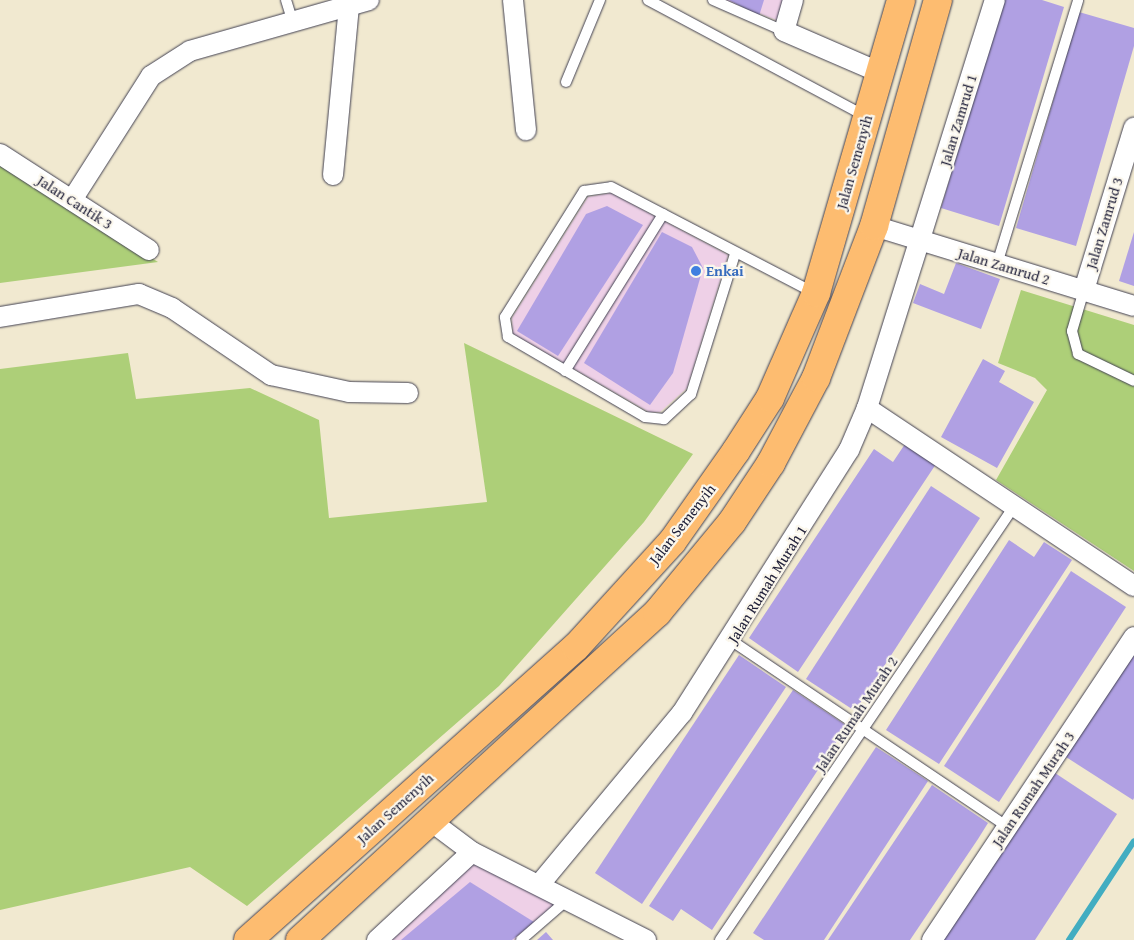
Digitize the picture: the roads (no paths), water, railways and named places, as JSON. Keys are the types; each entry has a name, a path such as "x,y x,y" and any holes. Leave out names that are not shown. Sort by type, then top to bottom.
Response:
{"main road":[{"name":"Jalan Semenyih","path":"248,940 576,647 672,542 770,398 816,293 901,0"},
{"path":"300,940 432,822 657,613 732,522 771,463 816,378 874,226 938,0"}],"street":[{"path":"72,200 151,76 190,51 292,20 369,0"},
{"path":"513,0 526,130"},
{"path":"793,0 784,31 881,72"},
{"name":"Jalan Zamrud 1","path":"921,240 994,0"},
{"path":"333,176 349,6"},
{"name":"Jalan Zamrud 3","path":"1084,290 1132,139"},
{"name":"Jalan Cantik 3","path":"0,154 149,250"},
{"name":"Jalan Zamrud 2","path":"874,226 1134,306"},
{"name":"Jalan Rumah Murah 1","path":"539,885 682,713 732,641 850,450 867,408 921,240"},
{"path":"0,317 139,294 172,308 271,375 349,392 408,393"},
{"path":"867,408 1134,586"},
{"name":"Jalan Rumah Murah 3","path":"932,940 1134,637"},
{"path":"432,822 472,852 646,940"},
{"path":"377,940 472,852"}],"lane":[{"path":"286,0 292,20"},
{"path":"566,82 600,0"},
{"path":"648,0 867,117"},
{"path":"712,0 784,31"},
{"path":"997,264 1078,0"},
{"path":"735,254 691,394 664,419 646,417 508,337 505,317 584,191 611,187 735,254 816,293"},
{"path":"565,371 663,214"},
{"path":"1084,290 1072,331 1078,354 1134,381"},
{"name":"Jalan Rumah Murah 2","path":"720,940 1015,505"},
{"path":"732,641 1008,826"},
{"path":"521,940 567,900"}],"waterway":[{"path":"1069,940 1134,841"}],"place":[{"name":"Enkai","path":"696,271"}]}
